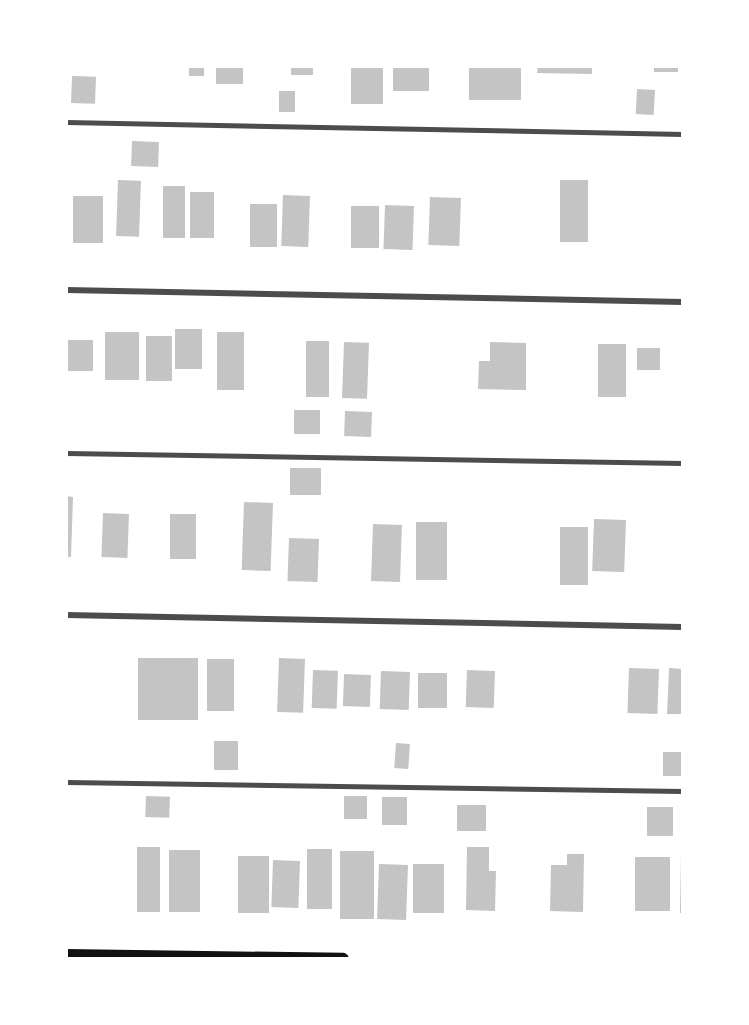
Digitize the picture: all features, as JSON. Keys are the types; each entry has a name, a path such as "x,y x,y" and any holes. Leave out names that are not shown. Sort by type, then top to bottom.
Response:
{"main road":[{"path":"66,955 343,959"}],"street":[{"path":"66,290 683,302"},
{"path":"66,615 683,627"}],"lane":[{"path":"66,122 683,134"},
{"path":"66,453 683,463"},
{"path":"66,782 683,791"}],"building":[{"path":"189,66 204,66 204,76 189,76"},
{"path":"216,66 243,66 243,84 216,84"},
{"path":"291,66 313,66 313,75 291,75"},
{"path":"351,66 383,66 383,104 351,104"},
{"path":"393,66 429,66 429,91 393,91"},
{"path":"469,66 521,66 521,100 469,100"},
{"path":"538,66 592,66 592,74 537,73"},
{"path":"654,66 678,66 678,72 654,72"},
{"path":"72,76 96,77 95,104 71,103"},
{"path":"637,89 655,90 654,115 636,114"},
{"path":"279,91 295,91 295,112 279,112"},
{"path":"132,141 159,142 158,167 131,166"},
{"path":"118,180 141,181 139,237 116,236"},
{"path":"560,180 588,180 588,242 560,242"},
{"path":"163,186 185,186 185,238 163,238"},
{"path":"190,192 214,192 214,238 190,238"},
{"path":"283,195 310,196 308,247 281,246"},
{"path":"73,196 103,196 103,243 73,243"},
{"path":"430,197 461,198 459,246 428,245"},
{"path":"250,204 277,204 277,247 250,247"},
{"path":"385,205 414,206 412,250 383,249"},
{"path":"351,206 379,206 379,248 351,248"},
{"path":"175,329 202,329 202,369 175,369"},
{"path":"105,332 139,332 139,380 105,380"},
{"path":"217,332 244,332 244,390 217,390"},
{"path":"146,336 172,336 172,381 146,381"},
{"path":"66,340 93,340 93,371 66,371"},
{"path":"306,341 329,341 329,397 306,397"},
{"path":"344,342 369,343 367,399 342,398"},
{"path":"490,342 526,343 526,390 478,389 479,361 490,361"},
{"path":"598,344 626,344 626,397 598,397"},
{"path":"637,348 660,348 660,370 637,370"},
{"path":"294,410 320,410 320,434 294,434"},
{"path":"345,411 372,412 371,437 344,436"},
{"path":"290,468 321,468 321,495 290,495"},
{"path":"66,496 73,497 71,557 66,557"},
{"path":"244,502 273,503 271,571 242,570"},
{"path":"103,513 129,514 127,558 101,557"},
{"path":"170,514 196,514 196,559 170,559"},
{"path":"594,519 626,520 624,572 592,571"},
{"path":"416,522 447,522 447,580 416,580"},
{"path":"373,524 402,525 400,582 371,581"},
{"path":"560,527 588,527 588,585 560,585"},
{"path":"289,538 319,539 317,582 287,581"},
{"path":"138,658 198,658 198,720 138,720"},
{"path":"279,658 305,659 303,713 277,712"},
{"path":"207,659 234,659 234,711 207,711"},
{"path":"629,668 659,669 657,714 627,713"},
{"path":"669,668 683,669 683,714 667,714"},
{"path":"313,670 338,671 337,709 312,708"},
{"path":"467,670 495,671 494,708 466,707"},
{"path":"381,671 410,672 409,710 380,709"},
{"path":"418,673 447,673 447,708 418,708"},
{"path":"344,674 371,675 370,707 343,706"},
{"path":"214,741 238,741 238,770 214,770"},
{"path":"396,743 410,744 408,769 394,768"},
{"path":"663,752 683,752 683,776 663,776"},
{"path":"146,796 170,797 169,818 145,817"},
{"path":"344,796 367,796 367,819 344,819"},
{"path":"382,797 407,797 407,825 382,825"},
{"path":"457,805 486,805 486,831 457,831"},
{"path":"647,807 673,807 673,836 647,836"},
{"path":"137,847 160,847 160,912 137,912"},
{"path":"467,847 489,847 489,871 496,871 495,911 466,910"},
{"path":"307,849 332,849 332,909 307,909"},
{"path":"169,850 200,850 200,912 169,912"},
{"path":"340,851 374,851 374,919 340,919"},
{"path":"681,852 683,852 683,913 680,913"},
{"path":"567,854 584,854 583,912 550,911 551,865 567,865"},
{"path":"238,856 269,856 269,913 238,913"},
{"path":"635,857 670,857 670,911 635,911"},
{"path":"273,860 300,861 298,908 271,907"},
{"path":"379,864 408,865 406,920 377,919"},
{"path":"413,864 444,864 444,913 413,913"}]}
